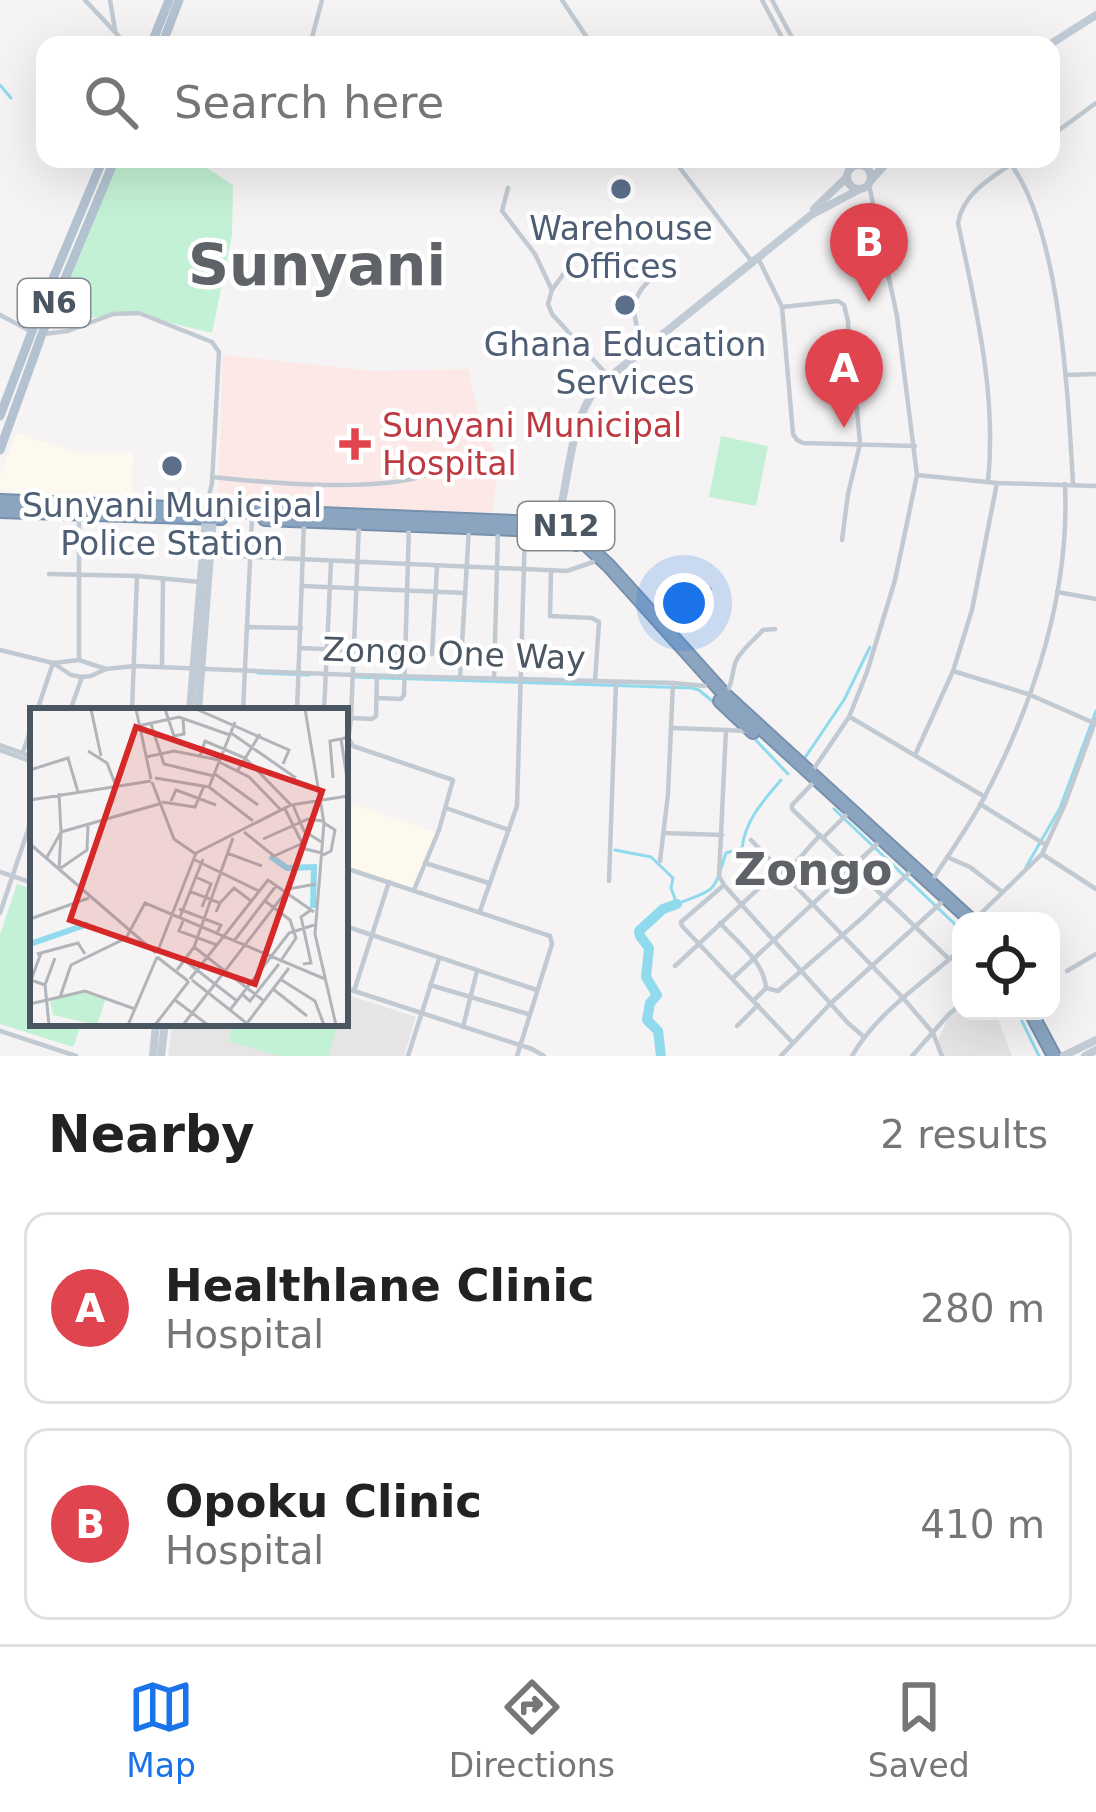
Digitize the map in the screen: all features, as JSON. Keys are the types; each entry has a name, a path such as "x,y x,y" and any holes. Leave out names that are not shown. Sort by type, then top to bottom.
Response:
{"highway":[{"name":"N12","path":"0,501 313,519"},
{"name":"N12","path":"0,511 79,508"},
{"name":"N12","path":"210,514 571,529 725,695 952,913"},
{"name":"N12","path":"336,518 469,528 556,527 752,731 963,912"},
{"path":"1032,1020 1056,1053"}],"main road":[{"path":"155,36 169,0"},
{"path":"165,36 179,0"},
{"path":"1060,38 1096,15"},
{"name":"N6","path":"0,450 37,333 100,168"},
{"name":"N6","path":"0,416 111,168"},
{"path":"556,527 590,397 609,376 811,215 855,168"},
{"path":"865,168 869,171 865,186"},
{"path":"811,215 865,186 882,168"},
{"path":"848,174 852,188 865,186"},
{"path":"194,708 210,514"},
{"path":"198,668 201,582 210,514"},
{"path":"157,1056 161,1026"},
{"path":"1056,1053 1096,1040"},
{"path":"1056,1053 1096,1050"}],"street":[{"path":"85,0 116,35"},
{"path":"110,0 116,35"},
{"path":"312,36 322,0"},
{"path":"562,0 586,36"},
{"path":"761,0 780,36"},
{"path":"772,0 791,36"},
{"path":"1060,129 1096,103"},
{"path":"680,168 756,260 782,308 796,440 915,446"},
{"path":"846,168 848,174"},
{"path":"988,482 990,399 958,223 960,207 1002,168"},
{"path":"931,882 985,796 1028,694 1065,553 1069,484 1064,375 1043,235 1012,168"},
{"path":"865,186 897,316 917,475 895,580 867,672 849,717 791,806 949,959"},
{"path":"508,188 502,211 535,254 552,290"},
{"path":"572,262 548,304 609,376"},
{"path":"644,349 632,312 639,290 649,281"},
{"path":"782,308 830,301 844,305 860,444 842,540"},
{"path":"0,315 37,333 68,331 113,314 139,313 212,342 219,352 210,514"},
{"path":"1064,375 1096,374"},
{"path":"212,477 370,484 406,482 435,472"},
{"path":"917,475 1096,485"},
{"path":"914,755 953,671 972,610 997,483"},
{"path":"79,508 80,660"},
{"path":"243,708 252,518"},
{"path":"297,708 303,560 313,519"},
{"path":"348,731 359,523"},
{"path":"377,698 404,699 409,525"},
{"path":"460,678 469,528"},
{"path":"494,679 498,529"},
{"path":"480,911 517,806 525,530"},
{"path":"209,555 567,571 593,562"},
{"path":"324,708 331,562"},
{"path":"300,648 432,654 437,566"},
{"path":"550,570 550,616 598,622 595,681"},
{"path":"49,574 201,582"},
{"path":"132,708 137,576"},
{"path":"161,667 163,578"},
{"path":"302,586 465,592"},
{"path":"671,635 684,624 692,596 710,589"},
{"path":"1057,592 1096,599"},
{"path":"247,627 301,628"},
{"path":"725,695 738,657 763,630 776,629"},
{"path":"0,650 53,663 82,677 106,669"},
{"path":"53,663 80,660 106,669"},
{"path":"38,708 53,663"},
{"name":"Zongo One Way","path":"106,669 134,666 705,686"},
{"path":"953,671 1095,721 1042,854 982,912"},
{"path":"350,718 375,718 377,676"},
{"path":"71,708 82,677"},
{"path":"609,881 616,682"},
{"path":"660,861 673,683"},
{"path":"849,717 985,796"},
{"path":"671,728 752,731"},
{"path":"726,730 722,882 863,1037"},
{"path":"23,753 30,732"},
{"path":"348,738 353,746 452,780 414,890"},
{"path":"0,748 30,757"},
{"path":"0,748 30,758"},
{"path":"980,804 1046,845"},
{"path":"446,808 508,830"},
{"path":"675,966 846,815"},
{"path":"0,913 30,824"},
{"path":"664,833 722,835"},
{"path":"751,840 904,999 933,1033 942,1056"},
{"path":"733,978 877,844"},
{"path":"1042,854 1096,889"},
{"path":"947,857 970,867 1004,893"},
{"path":"425,863 489,883"},
{"path":"348,869 526,926 551,939 517,1056"},
{"path":"0,872 30,882"},
{"path":"766,988 778,991 909,873"},
{"path":"354,991 388,882"},
{"path":"722,882 681,922 683,929 792,1042"},
{"path":"781,1056 830,1004 941,903"},
{"path":"720,923 764,973 766,988 737,1026"},
{"path":"348,927 537,991"},
{"path":"1066,971 1096,954"},
{"path":"852,1056 863,1037 952,956"},
{"path":"408,1056 439,959"},
{"path":"463,1027 477,971"},
{"path":"430,986 530,1015"},
{"path":"348,989 544,1056"},
{"path":"912,1056 952,1012"},
{"path":"0,1031 76,1056"}],"shaded area":[{"name":"Sunyani Municipal Hospital","path":"223,355 374,371 468,369 481,424 500,462 492,512 218,502"},
{"path":"16,433 77,452 133,453 132,497 0,490 0,476"},
{"path":"348,802 440,834 414,889 348,867"},
{"path":"348,995 416,1017 404,1056 168,1056 172,1026 348,1026"},
{"path":"950,1014 952,1020 998,1020 1012,1056 945,1056 938,1040"}],"green space":[{"path":"106,168 207,168 233,185 232,235 212,333 140,311 41,325"},
{"path":"721,436 768,446 756,506 709,497"},
{"path":"17,884 30,888 30,1026 81,1026 73,1047 0,1024 0,935"},
{"path":"232,1026 337,1026 329,1056 279,1056 228,1041"}],"waterway":[{"path":"0,85 11,98"},
{"path":"804,759 844,700 870,647"},
{"path":"258,673 309,675"},
{"path":"354,677 692,688 717,705"},
{"path":"1026,867 1060,808 1096,711"},
{"path":"751,735 788,774"},
{"path":"615,850 651,857 673,878 677,904 700,895 712,888 726,853 742,848 751,819 781,780"},
{"path":"834,809 952,921"},
{"path":"661,1056 658,1031 647,1020 657,995 646,977 649,948 639,931 663,909 677,904"},
{"path":"1021,1020 1039,1056"}],"place":[{"name":"Warehouse Offices","path":"621,189"},
{"name":"Opoku Clinic","path":"869,302"},
{"name":"Ghana Education Services","path":"625,305"},
{"name":"Healthlane Clinic","path":"844,428"},
{"name":"Sunyani Municipal Hospital","path":"355,444"},
{"name":"Sunyani Municipal Police Station","path":"172,466"}],"district":[{"name":"Sunyani","path":"317,265"},
{"name":"Zongo","path":"813,869"}]}
